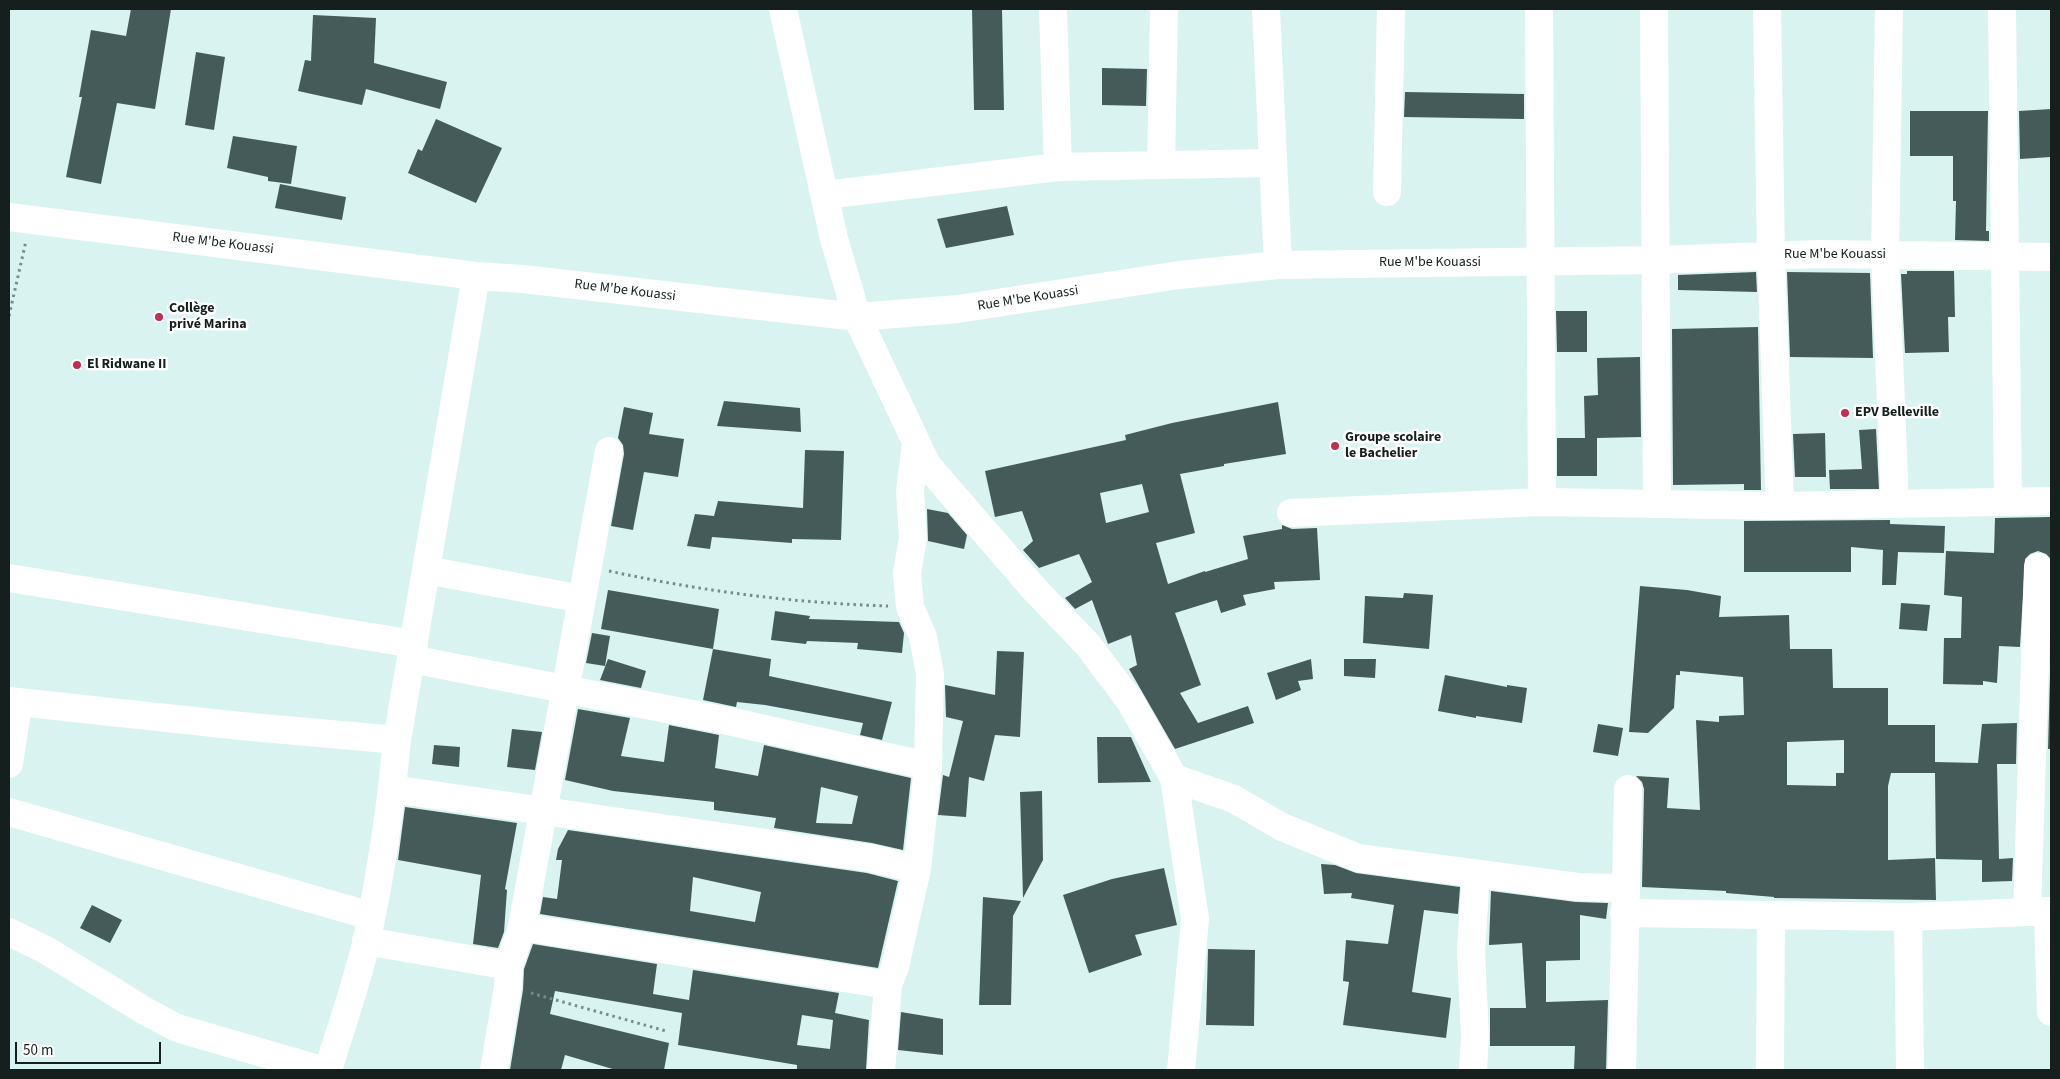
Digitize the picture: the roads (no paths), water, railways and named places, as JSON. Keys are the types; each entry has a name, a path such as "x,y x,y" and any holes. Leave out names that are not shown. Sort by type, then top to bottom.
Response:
{"street":[{"path":"783,9 834,239 857,317 927,465 1036,591 1088,645 1130,701 1174,778 1195,919 1181,1070"},
{"path":"1053,9 1058,167"},
{"path":"1161,164 1164,9"},
{"path":"1266,9 1278,265"},
{"path":"1388,192 1391,9"},
{"path":"1539,9 1539,262 1542,502"},
{"path":"1654,9 1657,502"},
{"path":"1767,9 1771,255 1780,506"},
{"path":"1889,9 1885,256 1895,504"},
{"path":"2002,9 2003,258 2008,501"},
{"path":"825,195 1058,167 1272,162"},
{"name":"Rue M'be Kouassi","path":"20,218 476,276 523,279 857,317 958,309 1179,275 1278,265 1656,260 1771,255 2051,257"},
{"path":"328,1070 369,928 412,652 476,276"},
{"path":"881,1070 888,985 895,967 917,868 928,766 930,674 924,637 910,607 907,573 913,538 910,491 916,443"},
{"path":"494,1070 509,976 522,927 545,810 550,772 567,689 609,451"},
{"path":"1291,513 1542,502 1657,502 1780,506 2051,501"},
{"path":"2038,567 2042,912 2051,1012"},
{"path":"426,570 582,599"},
{"path":"9,578 412,652 567,689 733,722 928,766"},
{"path":"9,764 13,702 398,740"},
{"path":"1174,778 1234,799 1282,827 1358,858 1578,887 1624,901 1771,916 1908,916 2042,912"},
{"path":"392,789 870,858 917,868"},
{"path":"1622,1070 1624,901 1628,789"},
{"path":"9,812 369,928 509,976"},
{"path":"1473,1070 1475,1036 1471,951 1476,875"},
{"path":"1770,1070 1771,916"},
{"path":"1908,916 1910,1070"},
{"path":"522,927 888,985"},
{"path":"9,932 46,950 145,1011 177,1028 321,1070"}],"place":[{"name":"Collège privé Marina","path":"159,317"},
{"name":"El Ridwane II","path":"77,365"},
{"name":"EPV Belleville","path":"1845,413"},
{"name":"Groupe scolaire le Bachelier","path":"1335,446"}]}
